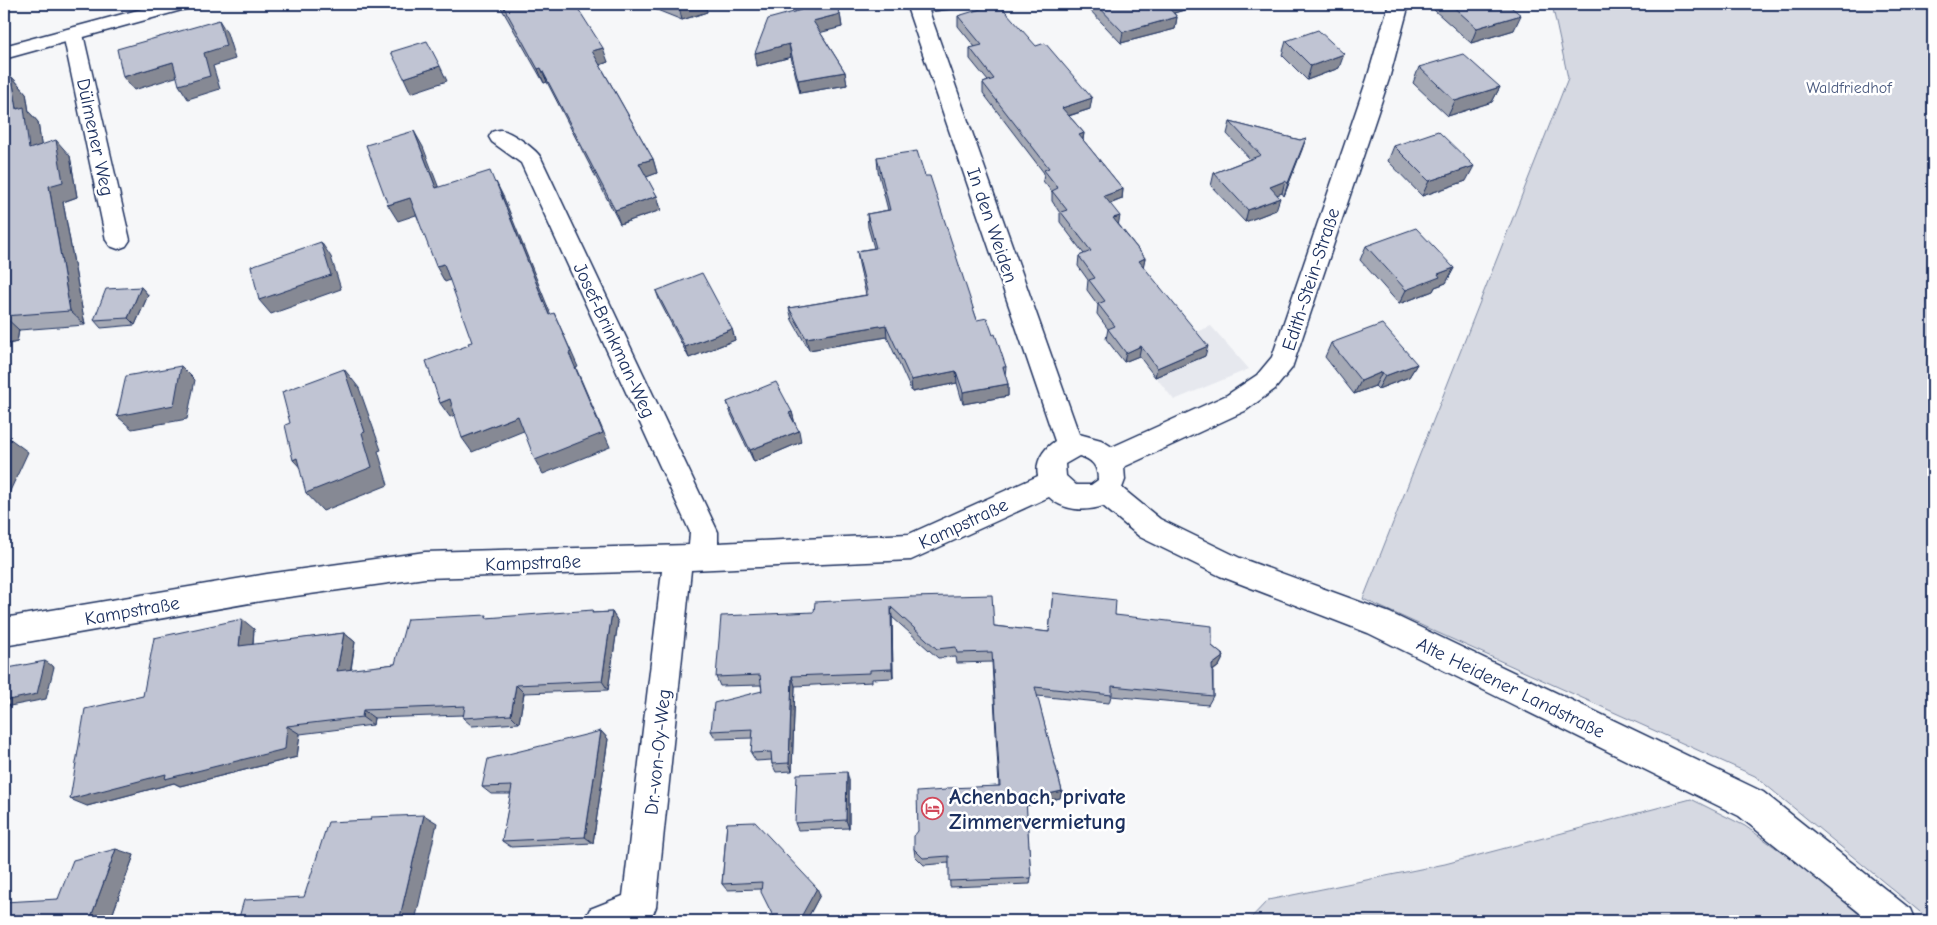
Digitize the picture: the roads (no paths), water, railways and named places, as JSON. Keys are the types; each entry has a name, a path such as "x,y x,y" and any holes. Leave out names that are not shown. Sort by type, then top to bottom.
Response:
{"street":[{"path":"4,53 182,4"},
{"path":"916,5 947,4"},
{"name":"Edith-Stein-Straße","path":"1109,461 1236,403 1266,382 1283,361 1378,79 1399,4"},
{"name":"In den Weiden","path":"916,5 1070,446"},
{"name":"Dülmener Weg","path":"73,34 118,240"},
{"name":"Josef-Brinkman-Weg","path":"500,137 530,158 704,532 691,558"},
{"path":"1070,446 1088,446 1096,449 1109,461 1112,468 1112,476 1104,490 1096,495 1076,497 1059,489 1053,482 1050,473 1050,465 1054,456 1070,446"},
{"name":"Kampstraße","path":"4,632 267,587 425,565 691,558 911,547 1053,482"},
{"name":"Alte Heidener Landstraße","path":"1104,490 1150,528 1230,567 1379,623 1751,804 1898,921"},
{"name":"Dr.-von-Oy-Weg","path":"602,921 640,907 691,558"}],"place":[{"name":"Achenbach, private Zimmervermietung","path":"933,809"}],"park label":[{"name":"Waldfriedhof","path":"1849,87"}]}
